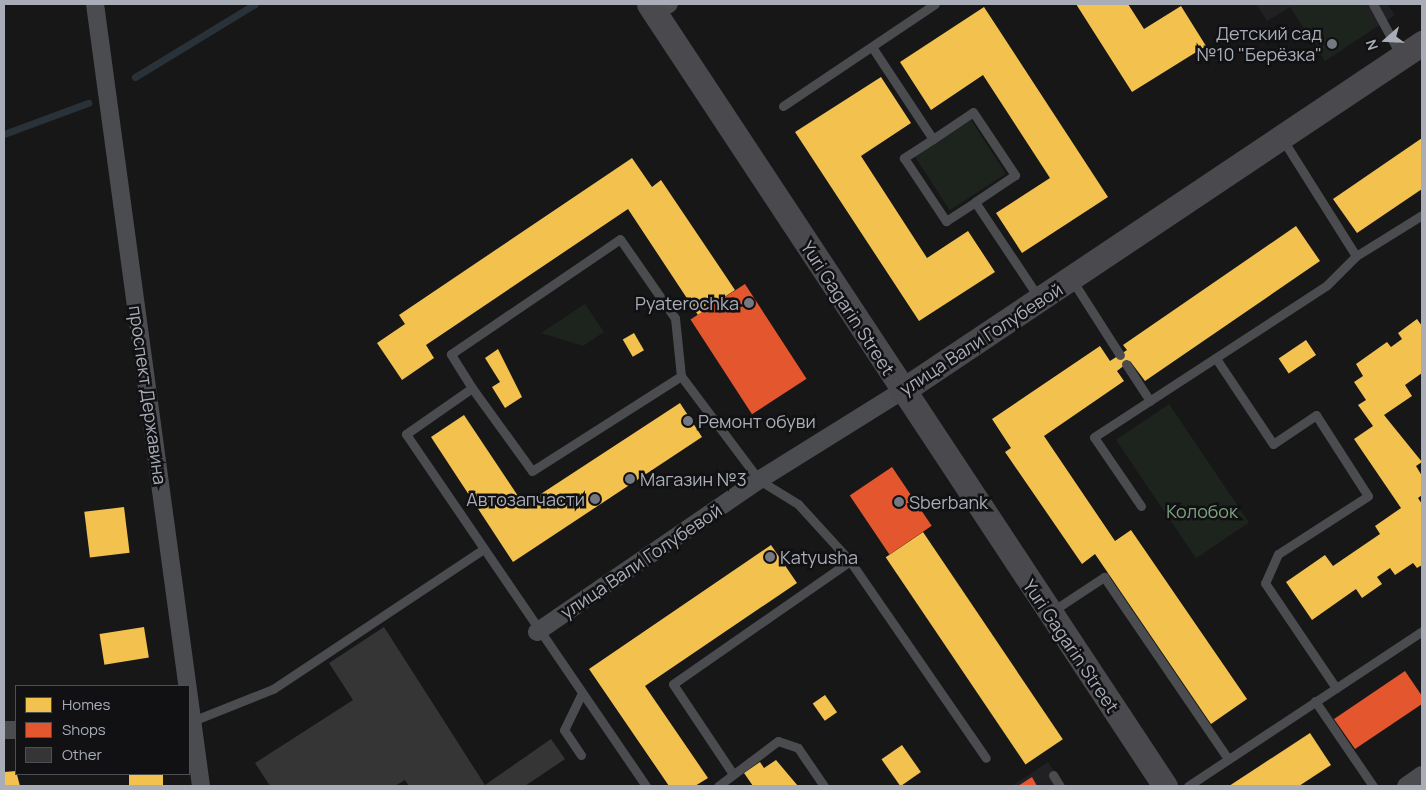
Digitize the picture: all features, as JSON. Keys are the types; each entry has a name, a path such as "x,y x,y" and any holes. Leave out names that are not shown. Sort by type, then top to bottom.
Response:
{"main road":[{"name":"Yuri Gagarin Street","path":"658,7 902,391 1165,786"},
{"name":"улица Вали Голубевой","path":"902,391 1282,140 1403,59 1422,43"}],"street":[{"name":"проспект Державина","path":"96,4 187,685"},
{"name":"улица Вали Голубевой","path":"537,632 759,480 902,391"},
{"name":"проспект Державина","path":"190,705 202,786"},
{"path":"1406,786 1422,776"}],"lane":[{"path":"784,106 935,4"},
{"path":"1373,4 1403,59"},
{"path":"872,47 933,139"},
{"path":"973,112 1016,175 946,221 904,158 933,139 973,112"},
{"path":"1282,140 1356,256"},
{"path":"975,202 1040,300"},
{"path":"1141,506 1094,438 1150,400 1217,360 1327,285 1356,256 1422,215"},
{"path":"681,376 532,471 472,388 451,354 620,239 675,318 681,376 759,480 798,504 850,561 986,758"},
{"path":"1072,280 1120,355"},
{"path":"1217,360 1272,444 1316,415 1368,496 1278,554 1265,583 1336,688"},
{"path":"1126,364 1150,400"},
{"path":"472,388 406,434 537,632 646,786"},
{"path":"192,720 273,689 482,550"},
{"path":"733,774 673,684 850,561"},
{"path":"1049,613 1104,577 1228,759"},
{"path":"1188,786 1422,631"},
{"path":"581,755 564,730 582,693"},
{"path":"1315,701 1373,786"},
{"path":"718,786 778,741 798,748 824,786"},
{"path":"1053,775 1060,786"}],"shaded area":[{"name":"Детский cад №10 \"Берёзка\"","path":"1256,4 1387,4 1395,15 1325,61 1290,7 1267,21"},
{"path":"1048,762 1064,786 1012,786"}],"green space":[{"name":"Детский cад №10 \"Берёзка\"","path":"1294,4 1361,4 1376,27 1325,61 1290,7"},
{"path":"971,120 1006,174 950,210 915,156"},
{"path":"585,304 604,332 583,346 541,333"},
{"name":"Колобок","path":"1169,404 1249,523 1196,558 1116,440"}],"building: Homes":[{"path":"1076,4 1128,4 1144,29 1181,6 1206,46 1132,92"},
{"path":"984,7 1108,197 1022,253 996,213 1050,178 983,75 931,110 900,62"},
{"path":"881,77 911,123 861,156 927,258 968,231 995,272 919,321 795,132"},
{"path":"1422,138 1422,189 1357,233 1333,199"},
{"path":"632,158 652,187 661,180 735,290 698,315 628,209 426,345 434,358 402,380 377,343 405,324 399,315"},
{"path":"1296,226 1320,261 1145,381 1130,361 1117,371 1124,381 1044,436 1115,541 1131,530 1247,699 1211,724 1095,554 1082,564 1005,452 1011,448 992,419 1100,346 1110,361 1127,350 1123,345"},
{"path":"1417,319 1422,326 1422,373 1405,385 1412,396 1384,415 1422,462 1416,466 1422,476 1422,495 1418,498 1422,504 1422,565 1417,568 1413,563 1395,575 1390,568 1377,577 1382,584 1362,598 1356,589 1312,620 1286,582 1325,555 1333,566 1380,534 1375,526 1401,508 1354,439 1373,426 1358,405 1366,400 1354,382 1363,376 1356,364 1387,342 1391,347 1402,339 1398,333"},
{"path":"634,333 644,350 633,357 623,340"},
{"path":"1306,340 1316,355 1289,373 1279,358"},
{"path":"498,349 522,397 505,408 492,387 500,382 485,358"},
{"path":"680,403 702,437 513,562 431,437 464,415 524,505"},
{"path":"124,507 130,553 90,558 84,512"},
{"path":"923,532 1063,739 1025,764 886,557"},
{"path":"771,545 797,583 645,686 708,778 695,786 669,786 589,669"},
{"path":"144,627 149,658 104,665 100,634"},
{"path":"825,695 837,712 825,721 813,704"},
{"path":"1310,733 1331,765 1299,786 1229,786"},
{"path":"902,745 921,772 900,786 882,759"},
{"path":"776,760 798,786 753,786 744,773 760,762 764,768"},
{"path":"15,771 20,786 4,786 4,772"},
{"path":"129,775 163,775 163,786 129,786"}],"building: Shops":[{"path":"745,284 807,379 752,414 690,319"},
{"path":"892,467 932,526 889,554 850,496"},
{"path":"1405,671 1422,696 1422,704 1355,749 1334,719"},
{"path":"1032,777 1037,786 1018,786"}],"building: Other":[{"path":"384,627 485,785 409,786 405,780 395,786 270,786 255,763 353,700 329,663"},
{"path":"551,739 565,759 525,786 485,785"}],"waterway":[{"path":"135,77 255,4"},
{"path":"4,134 88,103"}],"place":[{"name":"Детский cад №10 \"Берёзка\"","path":"1332,44"},
{"name":"Pyaterochka","path":"749,303"},
{"name":"Ремонт обуви","path":"688,421"},
{"name":"Магазин №3","path":"630,479"},
{"name":"Автозапчасти","path":"595,499"},
{"name":"Sberbank","path":"899,502"},
{"name":"Katyusha","path":"770,557"}]}
